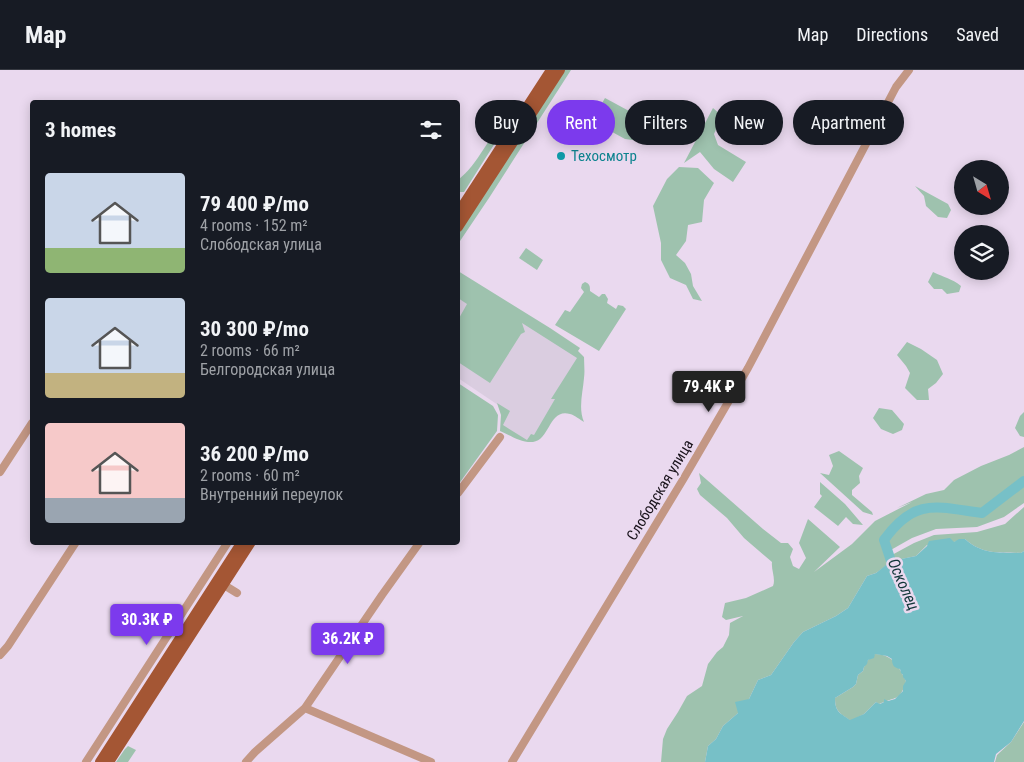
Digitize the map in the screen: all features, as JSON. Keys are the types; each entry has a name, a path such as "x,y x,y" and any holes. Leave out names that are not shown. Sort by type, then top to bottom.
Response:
{"main road":[{"path":"460,210 551,70"},
{"path":"460,224 560,70"},
{"path":"109,762 220,583 240,545"},
{"path":"100,762 220,583 249,545"}],"street":[{"name":"Слободская улица","path":"512,762 679,487 748,368 896,87 910,70"},
{"path":"0,472 30,426"},
{"path":"460,489 500,437"},
{"path":"0,655 8,646 74,545"},
{"path":"86,762 226,545"},
{"path":"246,762 305,708 418,545"},
{"path":"207,574 237,593"},
{"path":"305,708 431,762"}],"shaded area":[{"path":"564,70 571,70 552,100 547,100 547,107 537,123 537,112"},
{"path":"615,103 625,109 625,139 615,134"},
{"path":"713,108 715,110 715,145 746,162 733,182 714,169 700,152 684,163 693,145 705,145 705,123"},
{"path":"494,145 464,192 460,192 460,178 475,162 486,146"},
{"path":"515,145 523,145 489,198 460,241 460,230"},
{"path":"679,167 698,168 714,183 704,200 702,222 688,225 686,241 676,255 685,263 691,274 693,286 702,301 693,299 686,285 670,278 661,260 661,243 653,206 667,179"},
{"path":"915,186 948,204 951,210 947,218 938,217 926,206 924,196"},
{"path":"526,248 543,260 537,270 519,258"},
{"path":"460,272 580,348 578,351 584,357 581,406 584,422 572,415 563,413 554,420 539,440 533,442 520,440 500,431 501,415 497,403 510,411 503,425 527,440 531,434 534,435 555,399 551,399 577,358 522,323 525,332 521,334 490,383 460,363 460,316 467,304 460,299"},
{"path":"933,272 961,286 959,292 947,294 942,289 934,289 928,282"},
{"path":"460,280 583,356 532,439 524,441 501,426 501,407 460,379"},
{"path":"585,282 589,285 590,291 599,297 605,294 608,299 607,303 616,309 618,305 626,309 599,351 555,325 565,310 570,312 584,292 581,288"},
{"path":"907,342 937,360 943,374 928,389 929,400 917,400 905,388 910,373 897,355"},
{"path":"460,384 493,406 498,415 497,431 460,482"},
{"path":"879,408 892,410 904,424 902,430 893,434 881,429 873,418"},
{"path":"1024,412 1024,437 1020,436 1015,428 1020,416"},
{"path":"1024,447 1024,479 982,513 937,506 917,510 894,526 884,540 885,549 887,548 891,562 876,573 867,576 848,608 803,632 771,675 758,680 749,699 738,713 723,726 716,739 708,746 705,762 661,762 663,739 667,729 687,696 702,686 708,664 723,647 729,635 730,623 743,616 726,620 722,617 725,603 746,598 773,586 774,583 772,562 744,538 727,518 700,495 697,489 701,483 699,473 763,529 781,543 788,543 793,549 790,557 793,566 799,569 806,558 799,543 808,519 840,547 814,572 852,544 875,521 926,494 944,490 954,480"},
{"path":"839,451 863,468 859,476 860,483 852,490 852,495 873,515 863,512 820,473 829,475 833,466 829,455"},
{"path":"820,482 845,504 863,525 853,524 846,517 838,526 814,507 822,496 820,494"},
{"path":"1024,484 1024,503 1004,517 977,527 936,529 912,538 889,551 885,540 896,526 916,512 931,509 952,510 983,516"},
{"path":"1024,507 1024,551 1021,553 985,550 978,548 965,539 927,545 916,556 892,561 890,556 934,535 977,532 1005,524"},
{"path":"875,654 887,657 895,662 906,681 904,688 897,697 879,704 876,702 864,714 851,721 837,709 835,698 856,684 858,675 863,671 868,660"},
{"path":"1024,722 1024,762 995,762 997,755 1011,742"},
{"path":"128,746 136,750 128,762 116,762 125,749"}],"water":[{"path":"950,538 954,542 959,539 965,539 978,548 991,552 1021,553 1024,551 1024,721 1011,742 996,754 994,762 705,762 708,746 716,739 723,726 738,713 735,702 749,699 758,680 771,675 803,632 848,608 867,576 876,573 891,561 916,556 927,546 929,541","holes":["875,654 892,659 893,665 900,669 906,681 903,691 895,699 888,701 884,699 884,702 880,704 876,702 864,714 850,720 841,714 837,709 835,698 856,684 858,675 863,671 868,660 874,658"]}],"waterway":[{"name":"Осколец","path":"897,573 884,540 895,526 906,517 928,508 982,513 1024,481"}],"place":[{"name":"Техосмотр","path":"561,156"}]}
